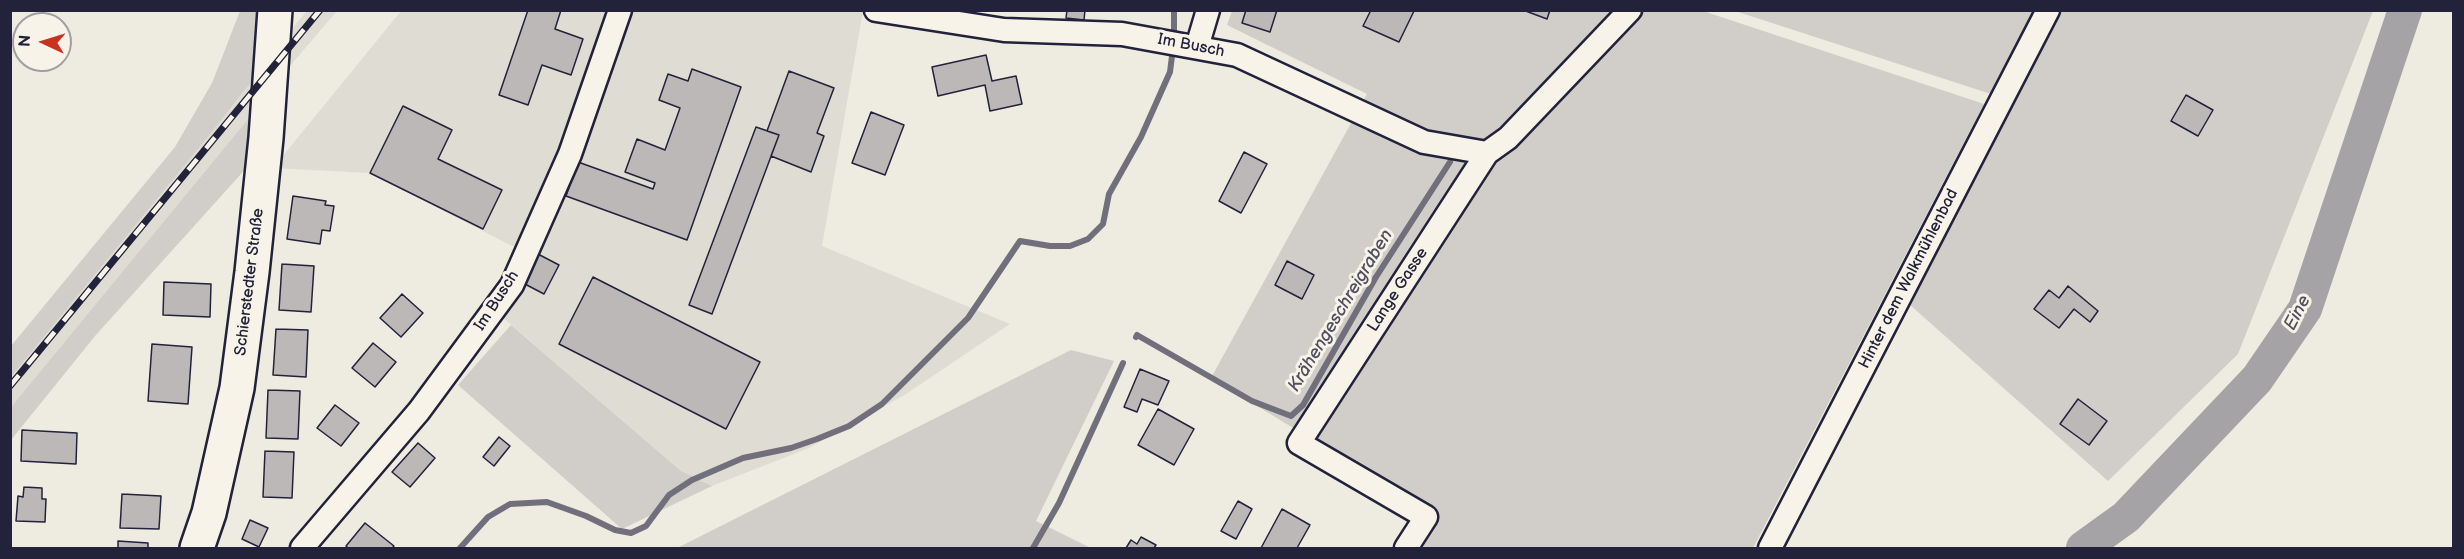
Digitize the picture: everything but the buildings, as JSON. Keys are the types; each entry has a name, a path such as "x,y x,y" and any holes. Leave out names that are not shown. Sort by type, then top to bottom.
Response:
{"street":[{"name":"Schierstedter Straße","path":"197,549 209,513 237,388 266,138 275,10"},
{"name":"Im Busch","path":"302,549 419,411 512,285 570,154 620,10"},
{"name":"Im Busch","path":"876,10 1005,20 1122,34 1237,55 1424,142 1487,153"},
{"path":"1184,44 1208,10"},
{"name":"Lange Gasse","path":"1406,549 1426,517 1299,443 1487,153 1508,138 1630,10"},
{"name":"Hinter dem Walkmühlenbad","path":"1770,549 2048,10"}],"shaded area":[{"path":"2033,10 1991,94 1735,11"},
{"path":"240,11 266,11 260,71 11,377 11,346 175,147 212,83"},
{"path":"307,11 337,11 284,73 288,33"},
{"path":"401,11 863,11 822,246 1010,324 906,394 809,448 712,486 681,471 494,310 528,247 512,246 370,173 273,168"},
{"path":"1232,11 1703,11 1984,104 1753,548 1412,548 1433,513 1211,378 1367,94 1227,25"},
{"path":"2048,11 2373,11 2238,354 2108,481 1900,296"},
{"path":"260,71 258,107 11,407 11,377"},
{"path":"258,107 250,164 95,336 11,440 11,407"},
{"path":"511,325 681,471 712,486 622,529 458,385"},
{"path":"1071,350 1114,361 1036,521 1091,548 677,548"}],"waterway":[{"path":"1174,10 1174,38"},
{"name":"Eine","path":"2083,548 2126,517 2257,379 2305,309 2405,10"},
{"path":"460,548 488,517 510,504 547,502 586,516 615,530 631,533 646,526 669,495 692,480 743,458 791,448 817,439 849,426 882,404 968,318 1020,241 1050,246 1070,246 1088,239 1103,224 1109,194 1141,137 1170,72 1173,48"},
{"name":"Krähengeschreigraben","path":"1136,337 1137,335 1252,401 1291,416 1303,405 1376,277 1450,162"},
{"name":"Krähengeschreigraben","path":"1033,548 1059,503 1123,363"}],"railway":[{"path":"10,386 320,10"}]}
